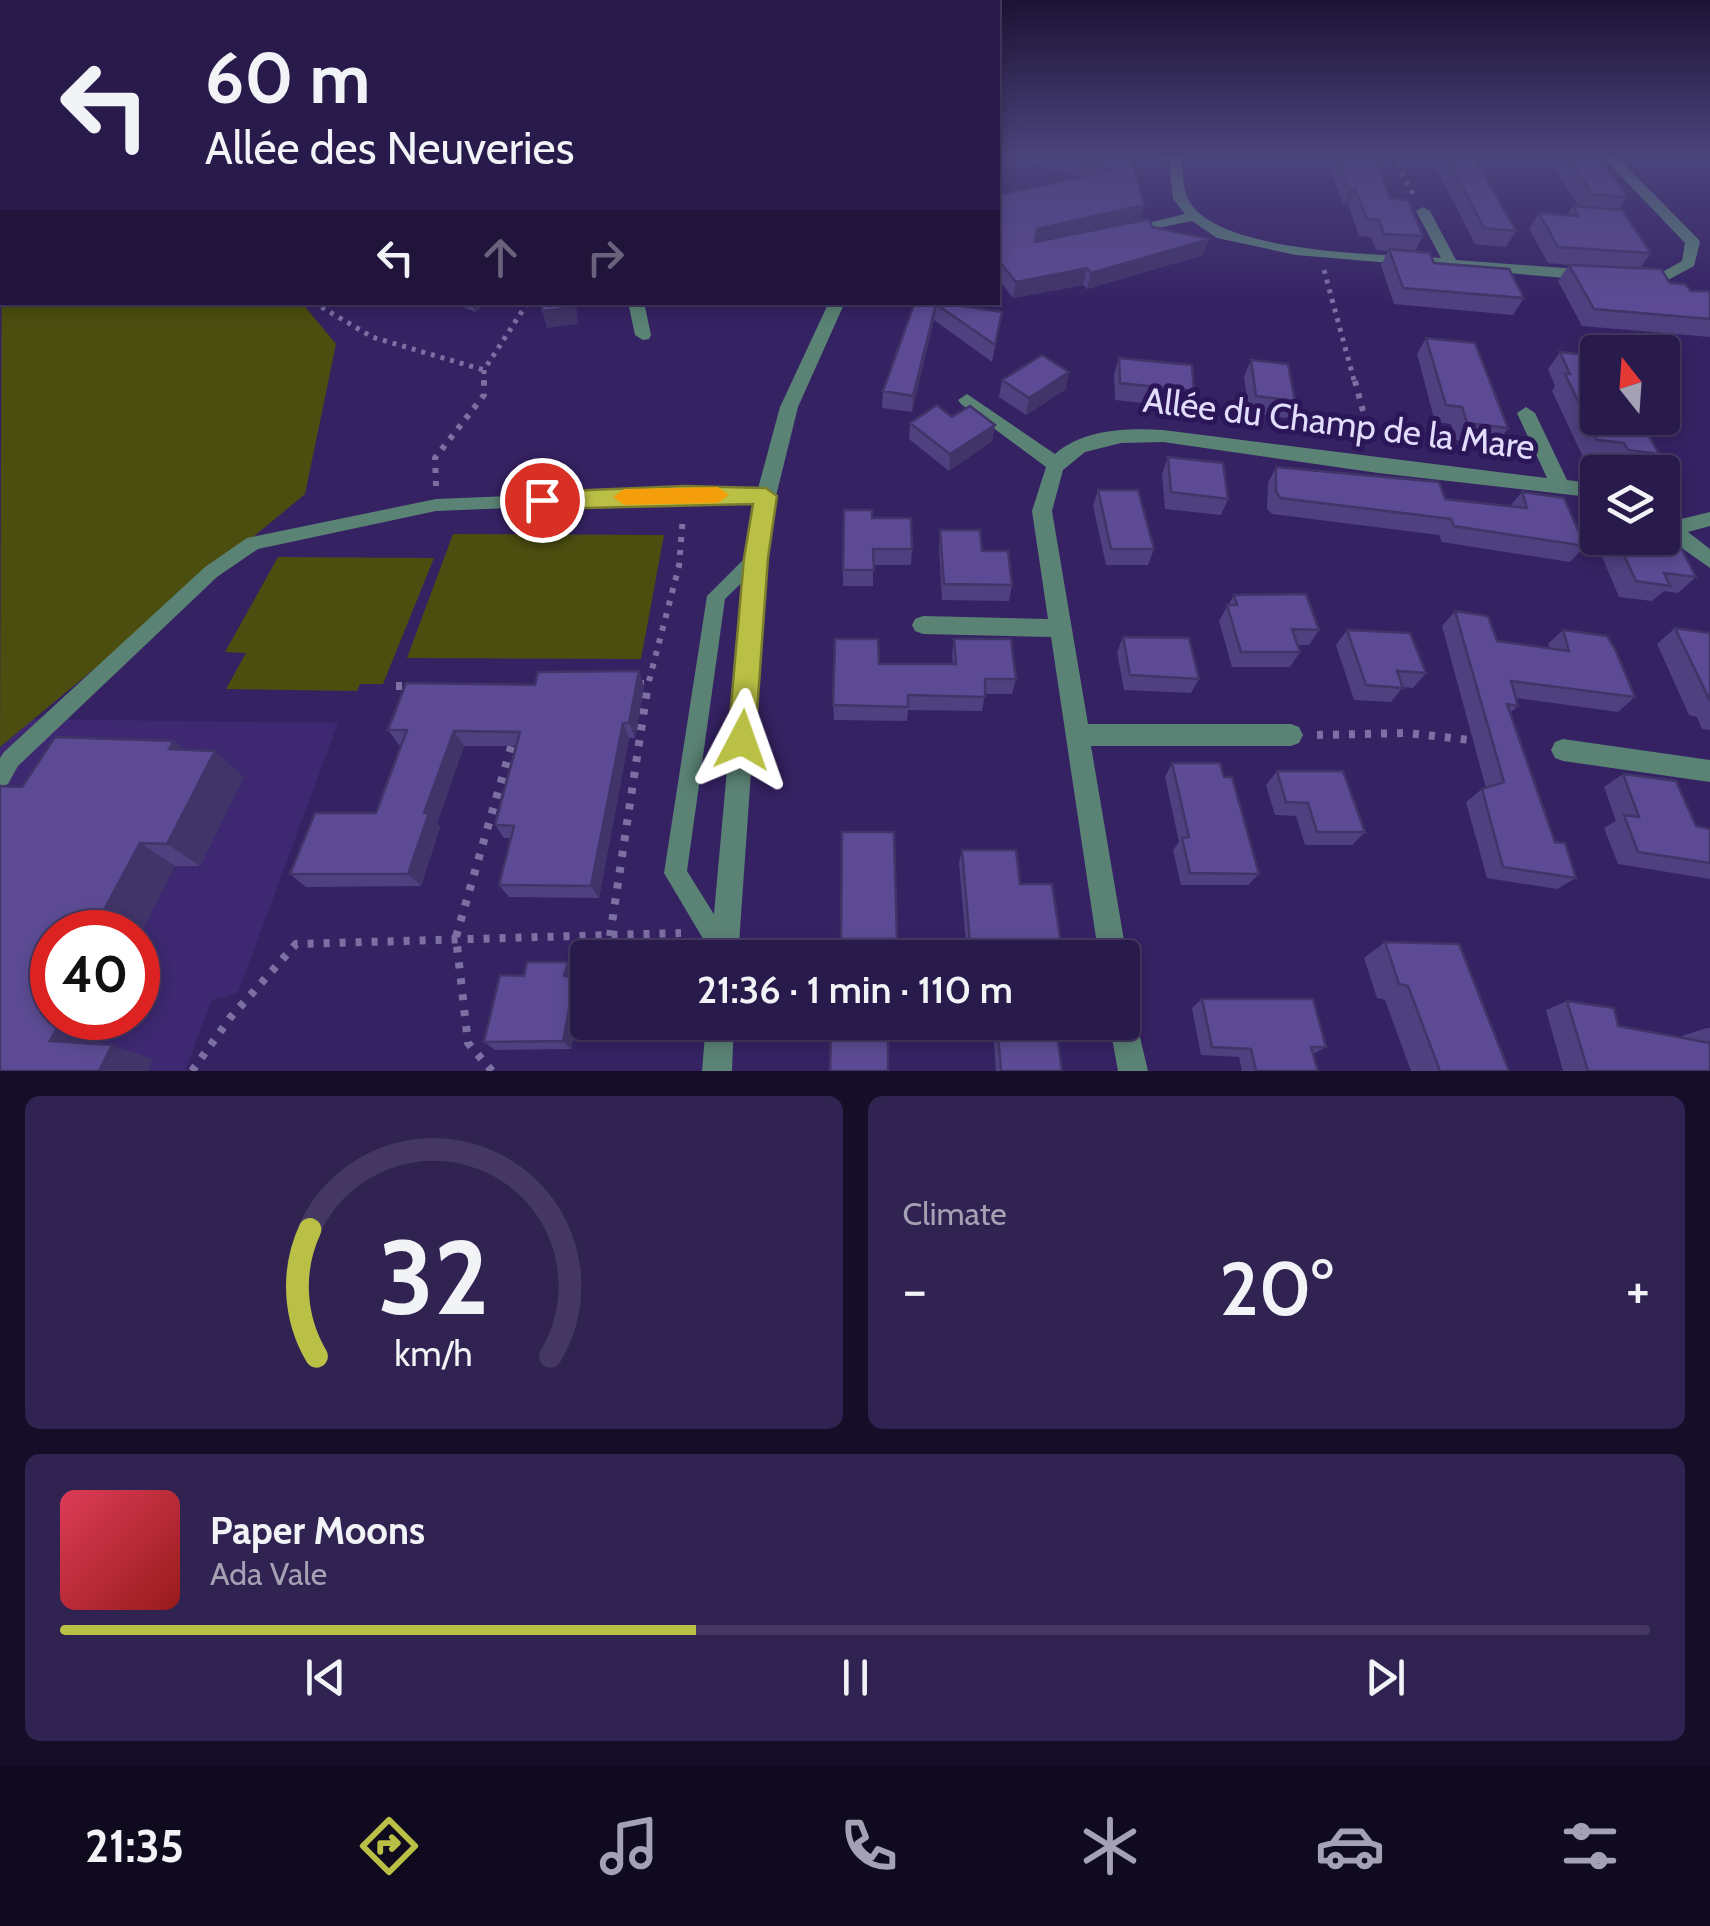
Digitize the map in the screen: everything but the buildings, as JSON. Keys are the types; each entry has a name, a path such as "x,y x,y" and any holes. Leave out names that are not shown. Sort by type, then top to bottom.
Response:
{"street":[{"path":"1185,205 1222,235 1272,248 1634,279 1668,276 1689,263 1694,242 1657,205"},
{"path":"1423,211 1450,262"},
{"path":"1117,234 1194,216"},
{"path":"637,305 643,334"},
{"path":"724,940 756,558 766,496 788,407 836,305"},
{"path":"967,400 1056,465 1042,511 1110,940"},
{"name":"Allée du Champ de la Mare","path":"1526,413 1560,486"},
{"name":"Allée du Champ de la Mare","path":"1056,465 1093,441 1129,434 1580,489"},
{"path":"1680,524 1710,519"},
{"path":"1680,536 1710,560"},
{"path":"923,625 1058,628"},
{"path":"1076,735 1291,735"},
{"path":"1563,750 1710,771"},
{"path":"717,1071 719,1040"},
{"path":"1127,1040 1133,1071"}],"lane":[{"path":"0,777 12,759 211,572 253,542 436,505 685,494 766,496"},
{"path":"715,940 675,873 716,596 756,558"}],"path":[{"path":"1420,205 1423,211"},
{"path":"1320,252 1378,466"},
{"path":"317,305 340,322 368,334 484,370"},
{"path":"436,505 436,458 484,395 484,370 526,305"},
{"path":"610,936 648,684 679,566 685,494"},
{"path":"631,684 648,684"},
{"path":"396,686 415,686"},
{"path":"492,1071 468,1043 456,937 518,721"},
{"path":"1291,735 1407,733 1485,742"},
{"path":"192,1071 230,1018 296,944 712,932"}],"shaded area":[{"path":"2,305 304,305 336,344 305,494 0,747"},
{"path":"453,534 664,535 641,659 407,658"},
{"path":"278,557 434,558 383,684 360,684 357,691 226,689 246,653 225,652"},
{"path":"33,719 338,723 238,993 212,1000 185,1071 0,1071 0,747"}],"slow traffic":[{"path":"624,497 718,495"}],"route":[{"path":"542,500 685,494 766,496 756,558 742,740"}]}
